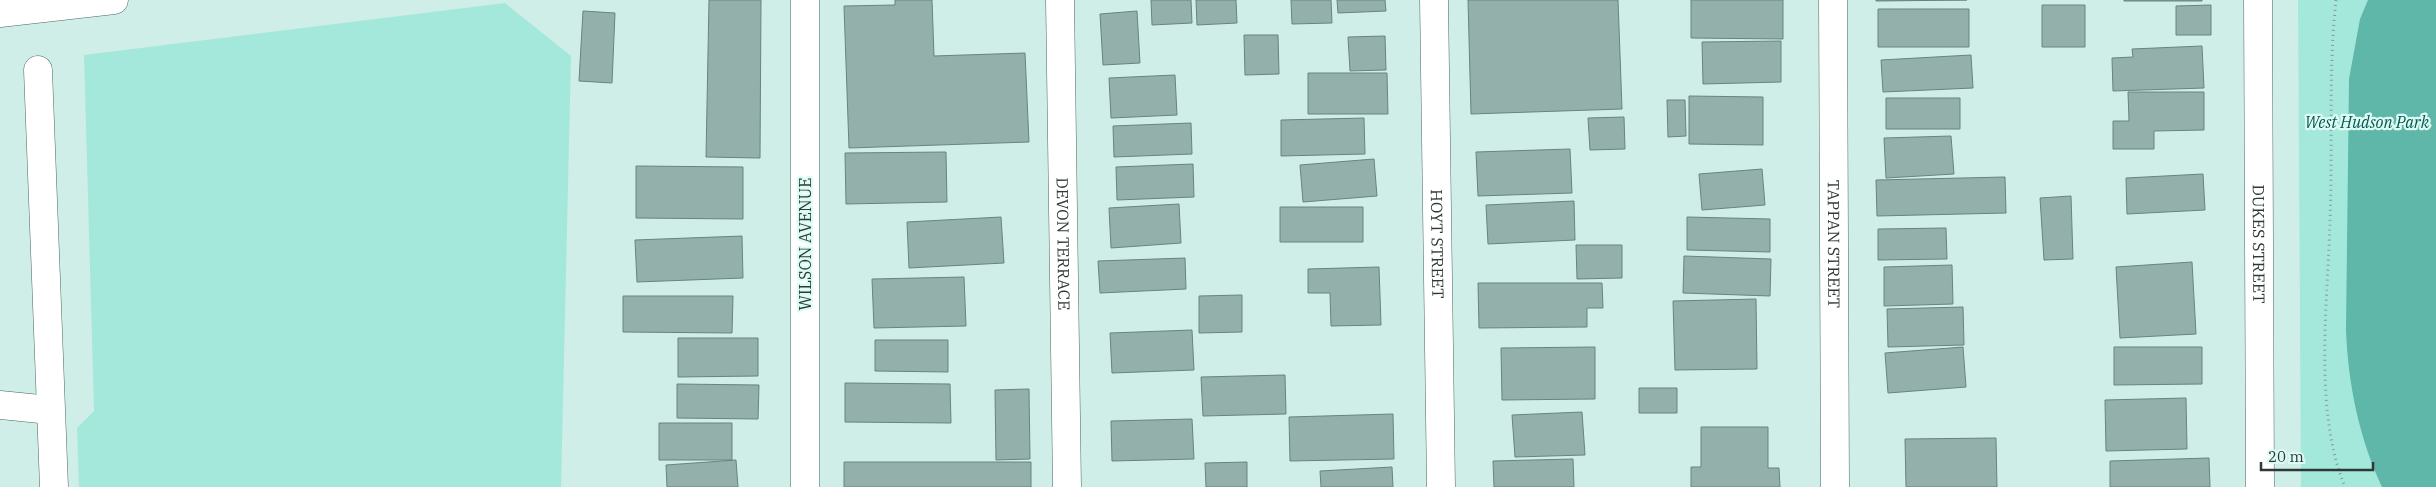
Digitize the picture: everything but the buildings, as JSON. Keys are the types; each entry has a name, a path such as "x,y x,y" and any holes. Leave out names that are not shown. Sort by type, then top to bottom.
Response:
{"street":[{"path":"0,13 114,0"},
{"name":"WILSON AVENUE","path":"805,0 805,487"},
{"name":"DEVON TERRACE","path":"1060,0 1067,487"},
{"name":"HOYT STREET","path":"1434,0 1441,487"},
{"name":"TAPPAN STREET","path":"1833,0 1835,487"},
{"name":"DUKES STREET","path":"2258,0 2260,487"},
{"path":"38,70 54,487"},
{"path":"0,405 50,410"}],"path":[{"path":"2336,0 2332,32 2330,88 2330,220 2326,282 2326,379 2330,426 2345,487"}],"green space":[{"name":"West Hudson Park","path":"2298,0 2436,0 2436,487 2301,487"},
{"path":"505,3 571,56 561,487 79,487 77,428 94,411 84,55"}],"shaded area":[{"name":"West Hudson Park","path":"2368,0 2436,0 2436,487 2382,487 2361,430 2349,370 2346,330 2349,79 2360,19"}]}
